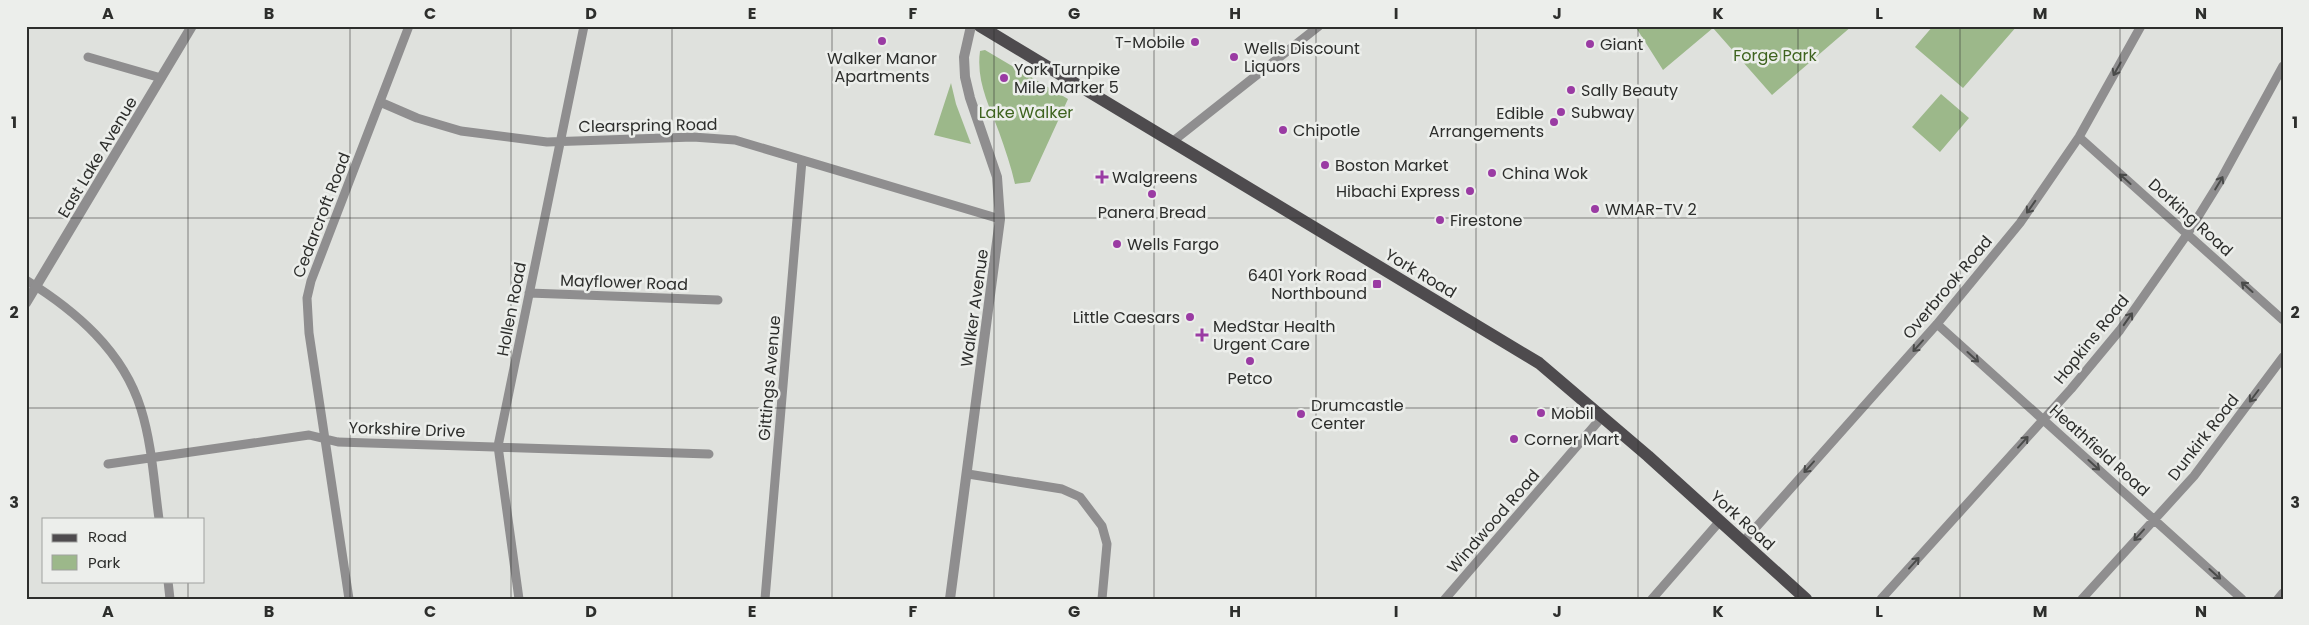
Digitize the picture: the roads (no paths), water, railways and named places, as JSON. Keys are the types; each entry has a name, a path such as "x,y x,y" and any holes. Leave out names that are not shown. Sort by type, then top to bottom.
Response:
{"main road":[{"name":"York Road","path":"980,26 1532,358 1602,417 1806,599"}],"street":[{"name":"East Lake Avenue","path":"26,303 192,26"},
{"name":"Cedarcroft Road","path":"349,599 309,333 307,298 311,280 409,26"},
{"name":"Hollen Road","path":"518,599 498,446 584,26"},
{"name":"Walker Avenue","path":"950,599 968,474 1000,219 997,178 970,98 965,77 964,57 971,26"},
{"path":"1172,142 1319,26"},
{"name":"Overbrook Road","path":"1743,542 1937,324 2020,223 2079,137 2141,26"},
{"path":"88,57 161,78"},
{"name":"Hopkins Road","path":"1881,599 2044,420 2120,330 2188,233 2224,175 2283,66"},
{"name":"Clearspring Road","path":"380,102 418,118 461,131 547,142 711,137 735,140 1000,219"},
{"name":"Dorking Road","path":"2079,137 2283,320"},
{"name":"Gittings Avenue","path":"765,599 802,160"},
{"path":"26,280 97,334 123,369 141,410 151,459 159,518"},
{"name":"Mayflower Road","path":"529,293 718,300"},
{"name":"Heathfield Road","path":"1937,324 2242,599"},
{"name":"Dunkirk Road","path":"2082,599 2194,476 2283,357"},
{"name":"Windwood Road","path":"1445,599 1602,417"},
{"name":"Yorkshire Drive","path":"108,464 309,436 338,442 709,454"},
{"path":"968,474 1062,488 1080,497 1102,526 1107,544 1102,599"},
{"path":"1652,599 1720,521"},
{"path":"168,582 170,599"},
{"path":"2278,599 2283,594"}],"place":[{"name":"Walker Manor Apartments","path":"882,41"},
{"name":"T-Mobile","path":"1195,42"},
{"name":"Giant","path":"1590,44"},
{"name":"Wells Discount Liquors","path":"1234,57"},
{"name":"York Turnpike Mile Marker 5","path":"1004,78"},
{"name":"Sally Beauty","path":"1571,90"},
{"name":"Subway","path":"1561,112"},
{"name":"Edible Arrangements","path":"1554,122"},
{"name":"Chipotle","path":"1283,130"},
{"name":"Boston Market","path":"1325,165"},
{"name":"China Wok","path":"1492,173"},
{"name":"Walgreens","path":"1102,177"},
{"name":"Hibachi Express","path":"1470,191"},
{"name":"Panera Bread","path":"1152,194"},
{"name":"WMAR-TV 2","path":"1595,209"},
{"name":"Firestone","path":"1440,220"},
{"name":"Wells Fargo","path":"1117,244"},
{"name":"6401 York Road Northbound","path":"1377,284"},
{"name":"Little Caesars","path":"1190,317"},
{"name":"MedStar Health Urgent Care","path":"1202,335"},
{"name":"Petco","path":"1250,361"},
{"name":"Mobil","path":"1541,413"},
{"name":"Drumcastle Center","path":"1301,414"},
{"name":"Corner Mart","path":"1514,439"}],"park label":[{"name":"Forge Park","path":"1775,55"},
{"name":"Lake Walker","path":"1026,112"}]}
